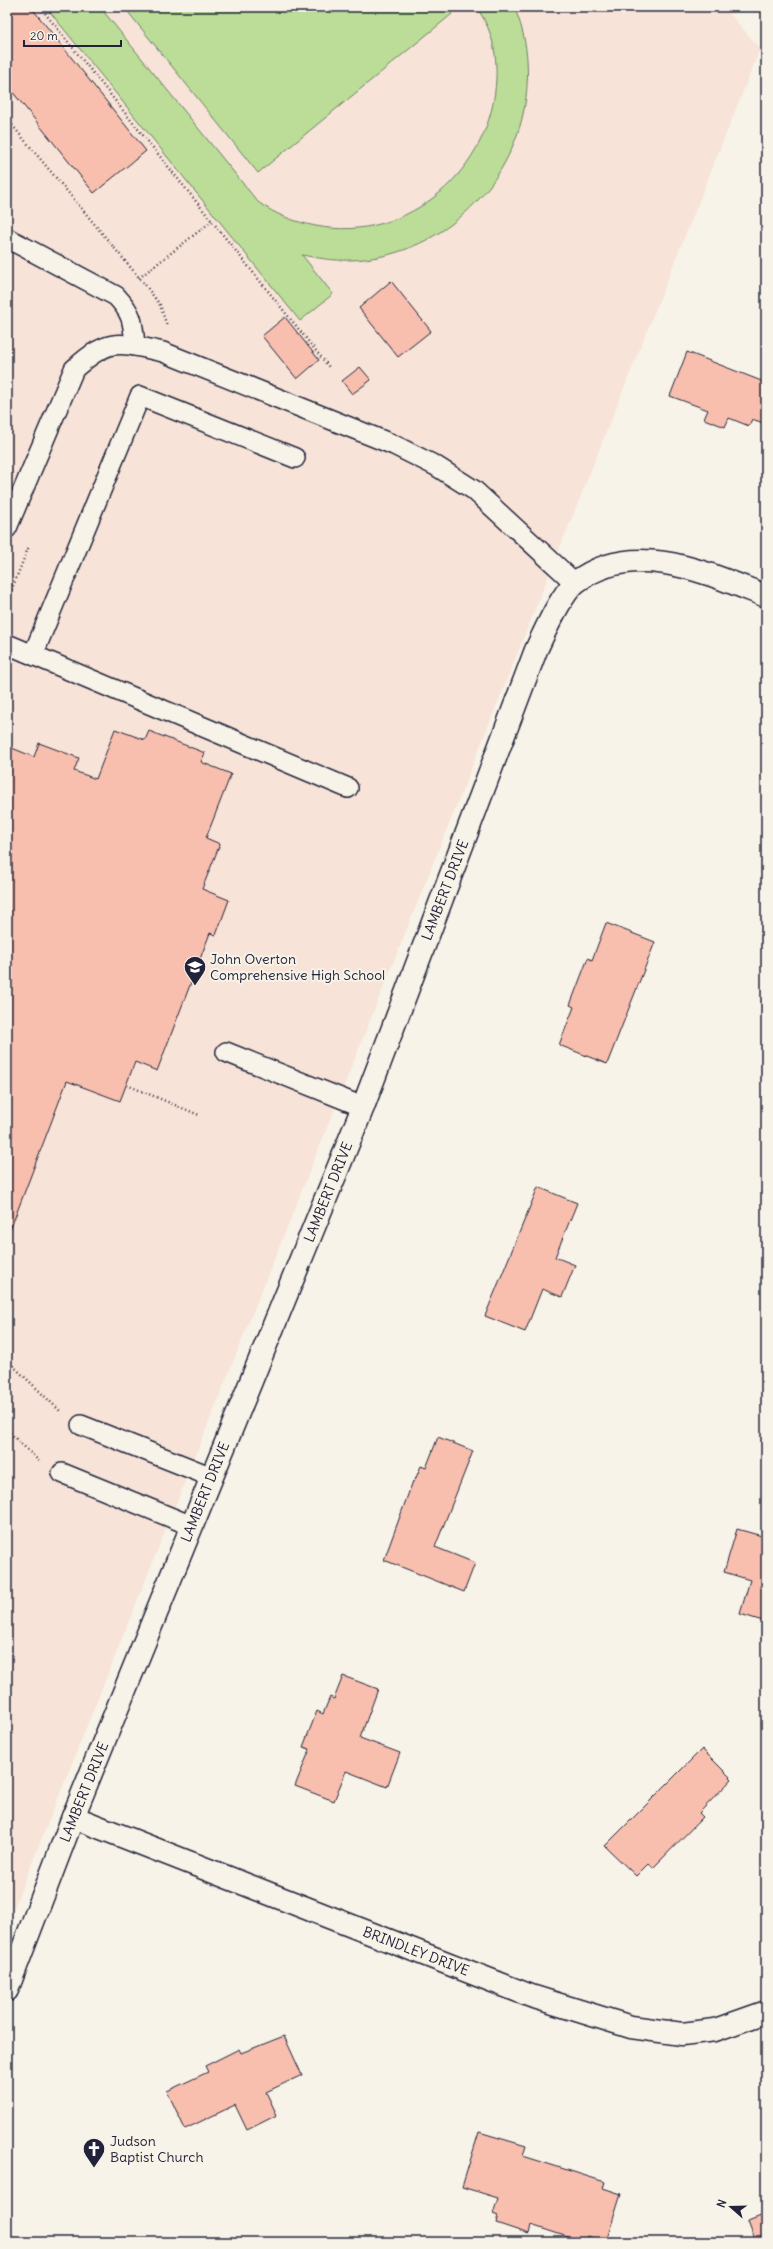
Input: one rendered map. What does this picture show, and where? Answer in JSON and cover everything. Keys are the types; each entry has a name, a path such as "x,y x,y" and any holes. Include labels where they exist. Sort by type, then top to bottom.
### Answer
{"street":[{"name":"LAMBERT DRIVE","path":"7,1990 73,1817 363,1107 536,650 562,600 575,583 594,572 618,563 638,560 687,566 766,596"},
{"name":"BRINDLEY DRIVE","path":"73,1817 530,1996 631,2028 682,2034 715,2030 766,2012"}],"lane":[{"path":"7,238 116,296 133,318 136,346"},
{"path":"7,528 74,369 95,351 110,345 136,346 166,354 394,445 436,466 474,490 575,583"},
{"path":"33,655 140,396 295,458"},
{"path":"7,644 348,788"},
{"path":"226,1052 363,1107"},
{"path":"81,1424 212,1477"},
{"path":"62,1473 192,1526"}],"path":[{"path":"40,7 329,367"},
{"path":"7,119 160,305 166,320 168,337 166,354"},
{"path":"139,278 212,221"},
{"path":"7,601 31,540"},
{"path":"127,1085 199,1115"},
{"path":"7,1360 62,1414"},
{"path":"7,1430 44,1466"}],"shaded area":[{"name":"John Overton Comprehensive High School","path":"7,7 724,7 760,49 7,1925"}],"green space":[{"path":"46,7 100,7 258,202 272,211 286,217 316,226 350,229 383,223 413,211 439,193 462,170 480,142 491,111 496,78 496,59 490,32 476,7 514,7 519,19 527,55 527,92 525,104 517,135 504,164 486,190 465,213 440,232 412,247 382,256 344,260 302,255 333,294 300,321"},
{"path":"124,7 446,7 452,14 258,173"}],"building":[{"path":"7,7 31,7 146,151 94,193 7,85"},
{"path":"391,281 431,331 398,357 359,308"},
{"path":"285,317 319,360 297,379 262,336"},
{"path":"687,352 764,382 766,376 766,424 752,419 749,426 729,418 725,427 704,419 708,410 670,396"},
{"path":"360,367 371,380 352,394 342,381"},
{"path":"115,729 145,740 149,731 205,753 201,762 231,774 206,838 220,844 202,889 229,900 216,935 210,933 157,1071 135,1062 120,1101 67,1081 7,1238 7,746 34,757 39,743 79,758 74,771 96,779"},
{"path":"606,923 655,942 607,1064 559,1045 574,1007 570,1005 588,958 592,960"},
{"path":"538,1187 577,1203 555,1257 575,1265 562,1297 542,1289 525,1332 485,1316"},
{"path":"438,1437 473,1451 435,1547 475,1563 464,1592 384,1560 413,1481 414,1482 421,1466 426,1468"},
{"path":"766,1524 766,1622 740,1614 750,1580 724,1572 737,1529 762,1536"},
{"path":"343,1676 378,1689 360,1738 400,1753 387,1787 346,1771 334,1801 295,1786 310,1749 303,1747 317,1711 323,1714 330,1697 334,1699"},
{"path":"702,1749 732,1779 699,1813 703,1817 653,1868 649,1863 636,1876 605,1846"},
{"path":"284,2036 302,2075 266,2092 277,2115 247,2130 235,2105 185,2129 167,2091 208,2072 205,2066 239,2049 241,2053"},
{"path":"479,2132 526,2146 523,2156 605,2182 603,2188 621,2194 606,2242 587,2236 583,2242 531,2225 529,2234 496,2223 498,2216 493,2214 498,2198 462,2187"},
{"path":"766,2214 766,2242 756,2242 748,2221"}],"place":[{"name":"John Overton Comprehensive High School","path":"195,986"},
{"name":"Judson Baptist Church","path":"94,2168"}]}
